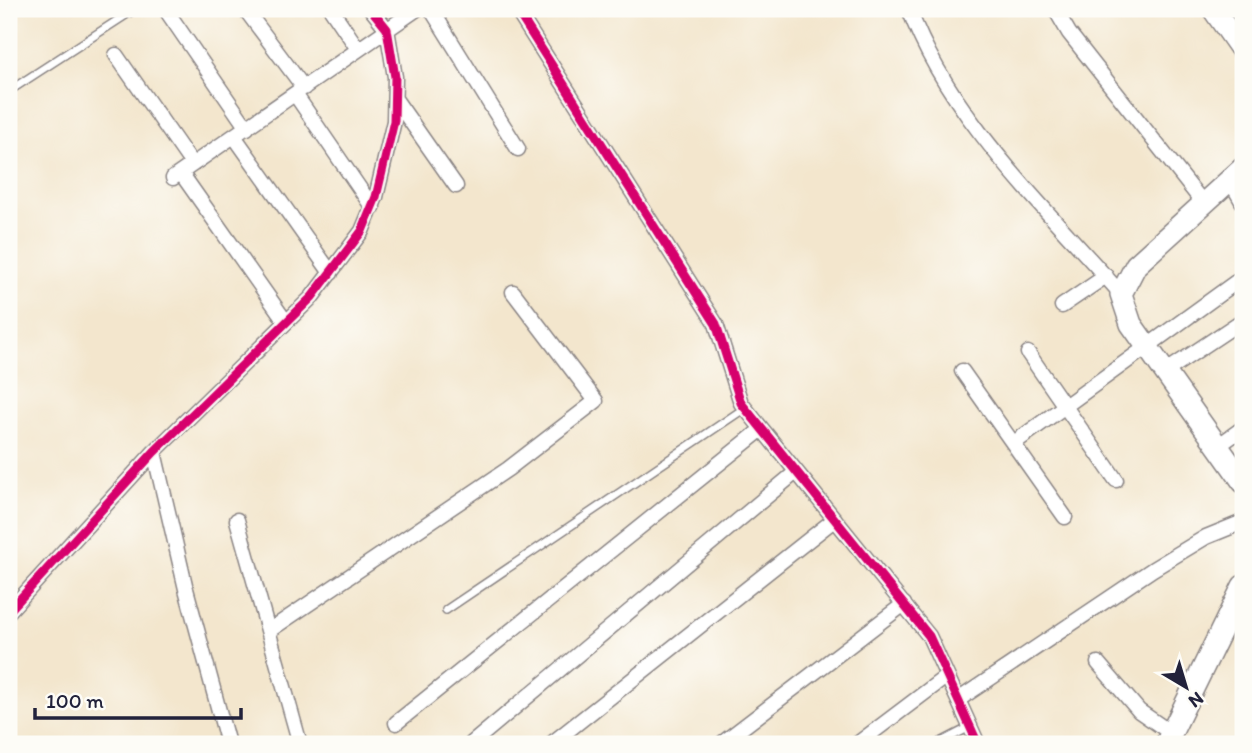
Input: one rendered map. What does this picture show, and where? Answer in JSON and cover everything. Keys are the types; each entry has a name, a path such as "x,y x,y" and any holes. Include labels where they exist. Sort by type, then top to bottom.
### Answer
{"main road":[{"path":"1213,9 1243,52"},
{"path":"1237,174 1136,265 1122,294 1131,324 1243,482"},
{"path":"1168,738 1243,586"}],"street":[{"path":"245,9 373,208"},
{"path":"331,9 358,48"},
{"path":"9,611 154,452 286,322 331,273 362,231 373,208 390,145 395,99 395,77 387,29 371,9"},
{"path":"182,172 417,9"},
{"path":"431,9 518,149"},
{"path":"516,9 716,324 745,408 929,636 978,744"},
{"path":"909,9 937,68 969,120 1122,294"},
{"path":"1055,9 1069,33 1205,204"},
{"path":"168,13 240,132 331,273"},
{"path":"116,55 182,172 286,322"},
{"path":"395,99 456,186"},
{"path":"1237,174 1243,203"},
{"path":"1062,306 1105,276"},
{"path":"1014,443 1243,277"},
{"path":"270,630 508,468 596,401 513,292"},
{"path":"1165,372 1243,320"},
{"path":"1028,353 1116,480"},
{"path":"962,371 1065,517"},
{"path":"1218,446 1243,428"},
{"path":"396,723 762,429"},
{"path":"154,452 186,589 228,744"},
{"path":"471,744 796,471"},
{"path":"551,744 835,519"},
{"path":"237,520 300,744"},
{"path":"958,700 1153,569 1206,537 1243,522"},
{"path":"721,744 904,604"},
{"path":"1098,663 1139,711 1168,738"},
{"path":"857,744 947,676"}],"lane":[{"path":"9,90 135,9"},
{"path":"446,610 745,408"},
{"path":"937,744 970,727"}],"cycle path":[{"path":"9,611 154,452 312,297 362,231 376,197 394,121 395,77 387,29 371,9"},
{"path":"516,9 716,324 741,403 929,636 978,744"}]}
